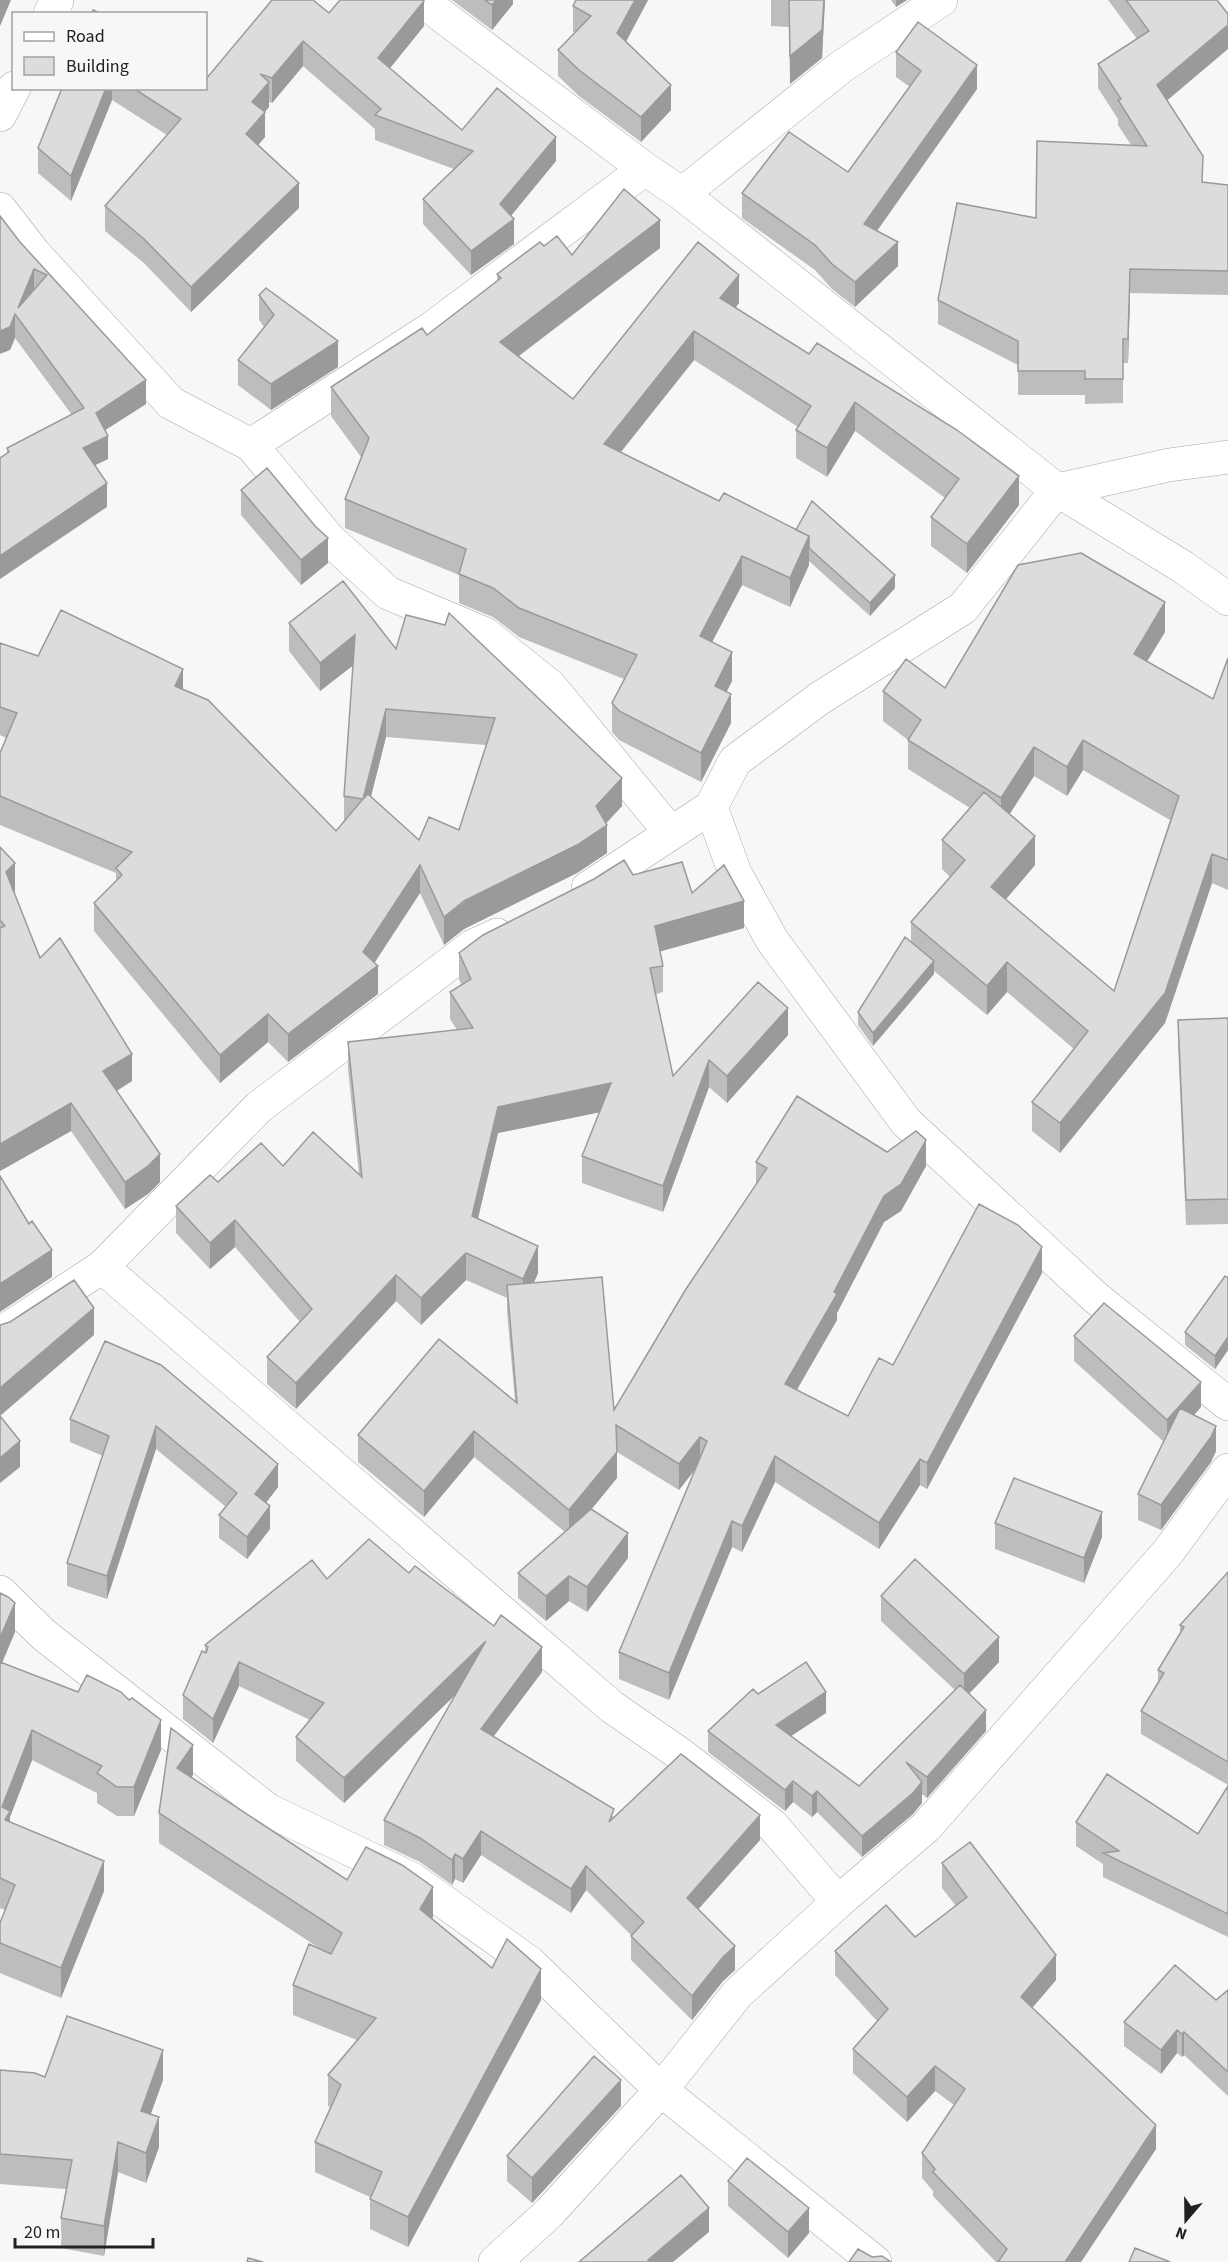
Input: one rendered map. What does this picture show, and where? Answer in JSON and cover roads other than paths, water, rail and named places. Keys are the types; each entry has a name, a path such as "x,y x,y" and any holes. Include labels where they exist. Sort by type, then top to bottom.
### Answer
{"street":[{"path":"422,0 645,169 682,194 1057,490 1183,567 1228,599"},
{"path":"682,194 841,67 941,0"},
{"path":"0,116 13,90"},
{"path":"251,445 432,328 645,169"},
{"path":"0,209 34,253 110,334 171,404 251,445 329,539 388,593 485,634 550,686 670,832"},
{"path":"566,899 586,889 711,807 735,761 820,698 963,608 1057,490 1169,465 1228,457"},
{"path":"711,807 735,873 772,940 906,1122 1095,1297 1228,1404"},
{"path":"0,1334 102,1267 259,1107 473,946 524,920"},
{"path":"102,1267 612,1707 680,1754 773,1826 838,1902"},
{"path":"495,2262 549,2213 661,2090 738,1993 838,1902 926,1827 1168,1552 1228,1470"},
{"path":"0,1592 44,1635 268,1810 412,1879 530,1963 661,2090 875,2262"}]}
